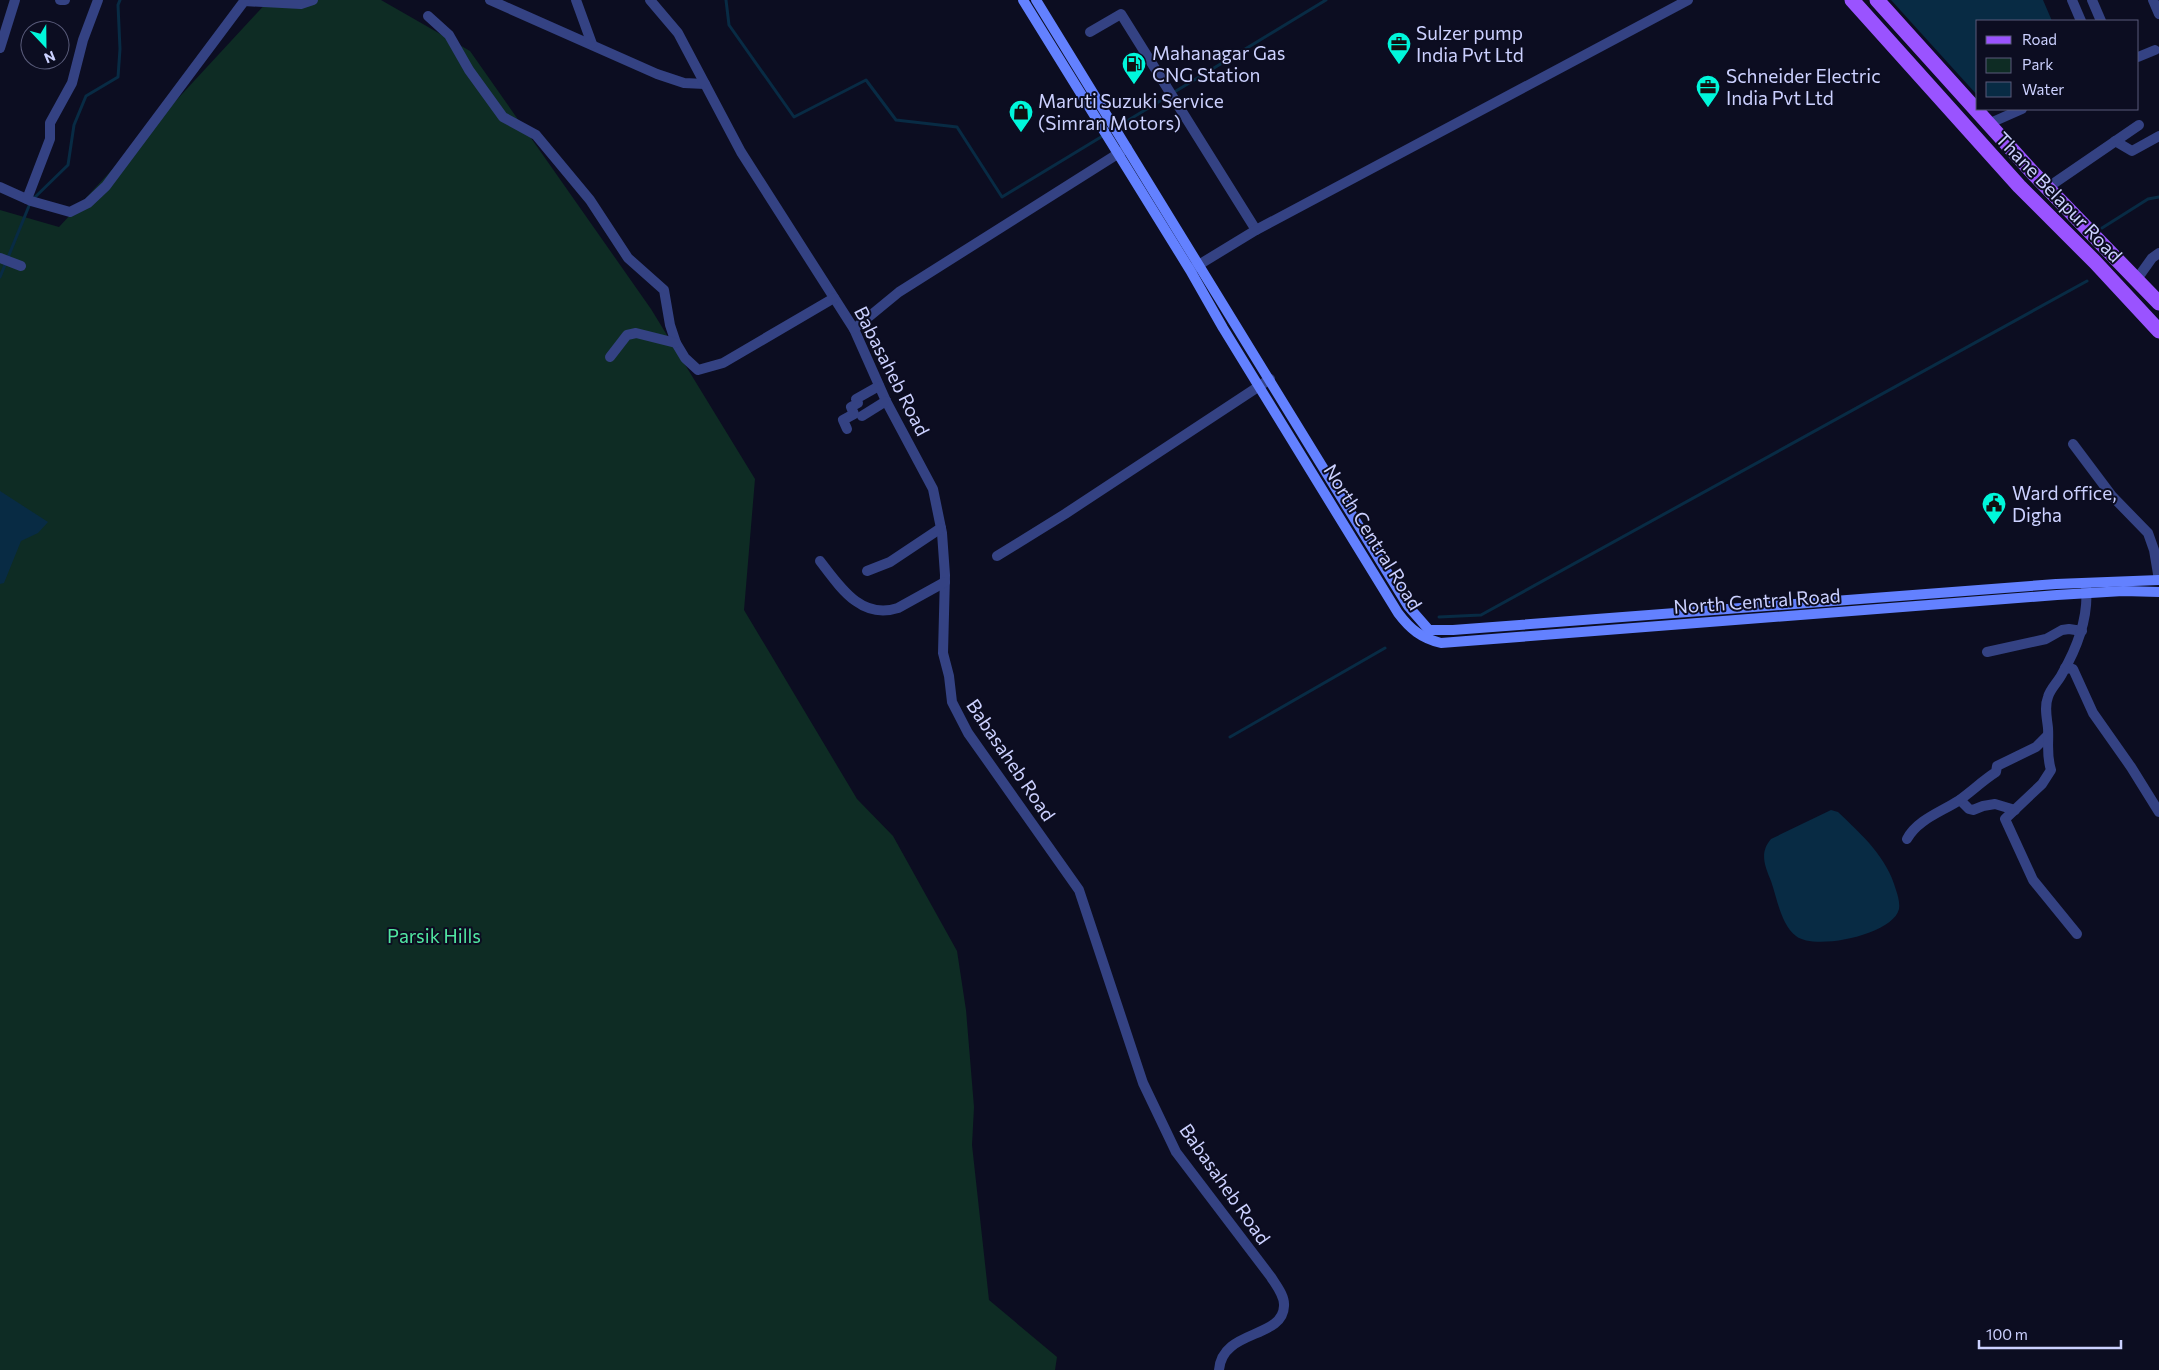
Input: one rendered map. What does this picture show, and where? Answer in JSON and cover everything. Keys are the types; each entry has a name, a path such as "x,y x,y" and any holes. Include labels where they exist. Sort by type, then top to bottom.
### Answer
{"main road":[{"name":"North Central Road","path":"1023,0 1111,142 1122,151"},
{"name":"North Central Road","path":"1036,0 1122,151 1194,268 1270,379 1427,634"},
{"name":"Thane Belapur Road","path":"1852,0 2019,186 2159,331"},
{"name":"Thane Belapur Road","path":"1877,0 1988,124 2159,303"},
{"name":"North Central Road","path":"1194,268 1223,328 1260,385 1398,613 1409,629 1427,634 1441,643 2086,588 2159,580"},
{"name":"North Central Road","path":"2086,588 2159,592"}],"street":[{"path":"0,48 15,0"},
{"path":"60,0 65,0"},
{"path":"27,199 50,139 50,124 72,83 83,40 98,0"},
{"path":"0,187 27,199 70,212 88,203 106,186 245,0 302,4 313,0"},
{"path":"490,0 657,74 684,83 705,84"},
{"path":"576,0 592,44"},
{"name":"Babasaheb Road","path":"650,0 678,33 741,152 854,328 886,401 933,489 941,528 945,582 943,653 952,702 968,733 1079,890 1143,1083 1176,1152 1271,1277 1281,1293 1284,1306 1280,1317 1270,1327 1240,1340 1228,1348 1220,1360 1220,1370"},
{"path":"1194,268 1256,230 1688,0"},
{"path":"2072,0 2081,20"},
{"path":"2092,0 2101,20"},
{"path":"2153,0 2159,14"},
{"path":"1090,32 1121,14 1256,230"},
{"path":"428,16 449,35 470,70 503,117 536,135 590,200 628,258 664,290 670,325 676,343 685,358 698,370 723,363 834,298"},
{"path":"2139,57 2155,50"},
{"path":"1988,124 2020,110"},
{"path":"2048,188 2139,125"},
{"path":"2115,141 2132,151 2159,136"},
{"path":"854,328 899,292 1122,151"},
{"path":"2137,279 2152,258 2159,253"},
{"path":"0,258 21,266"},
{"path":"610,357 627,335 636,333 676,343"},
{"path":"997,556 1065,514 1270,379"},
{"path":"847,429 843,420 854,414 851,407 858,403 856,399 879,386"},
{"path":"862,416 886,401"},
{"path":"2073,444 2112,496 2148,533 2154,550 2159,580"},
{"path":"867,571 890,562 941,528"},
{"path":"820,561 837,584 858,604 868,609 890,611 945,582"},
{"path":"2077,934 2033,880 2023,862 2005,819 2042,784 2051,770 2047,757 2046,708 2048,696 2065,668 2082,631 2087,610 2086,588"},
{"path":"1987,652 2046,639 2062,630 2082,631"},
{"path":"2065,668 2073,669 2093,713 2131,767 2159,812"},
{"path":"1907,839 1911,831 1920,824 1960,800 1975,786 1996,772 1997,766 2036,747 2048,736"},
{"path":"1960,800 1969,809 1973,810 1995,804 2015,810"}],"green space":[{"name":"Parsik Hills","path":"269,0 381,0 470,51 651,309 755,479 744,610 857,799 893,836 957,951 966,1010 974,1107 972,1145 989,1300 1057,1357 1055,1370 0,1370 0,210 59,227"}],"water":[{"path":"1891,0 2043,0 2052,20 1976,20 1976,94"},
{"path":"0,491 48,522 38,533 21,541 4,583 0,584"},
{"path":"1831,810 1838,812 1865,838 1887,867 1898,897 1899,909 1894,918 1869,933 1835,941 1819,942 1805,940 1796,936 1791,931 1783,918 1765,865 1765,849 1771,839"}],"waterway":[{"path":"0,277 31,201 68,165 74,125 86,96 118,77 120,49 118,5 120,0"},
{"path":"726,0 729,25 794,117 866,80 896,120 957,127 1002,197 1101,137"},
{"path":"1176,91 1326,0"},
{"path":"1122,124 1160,101"},
{"path":"2102,228 2148,199 2159,197"},
{"path":"1439,617 1481,615 2087,281"},
{"path":"1230,737 1385,648"}],"place":[{"name":"Sulzer pump India Pvt Ltd","path":"1399,65"},
{"name":"Mahanagar Gas CNG Station","path":"1134,85"},
{"name":"Schneider Electric India Pvt Ltd","path":"1708,108"},
{"name":"Maruti Suzuki Service (Simran Motors)","path":"1021,133"},
{"name":"Ward office, Digha","path":"1994,525"}]}
